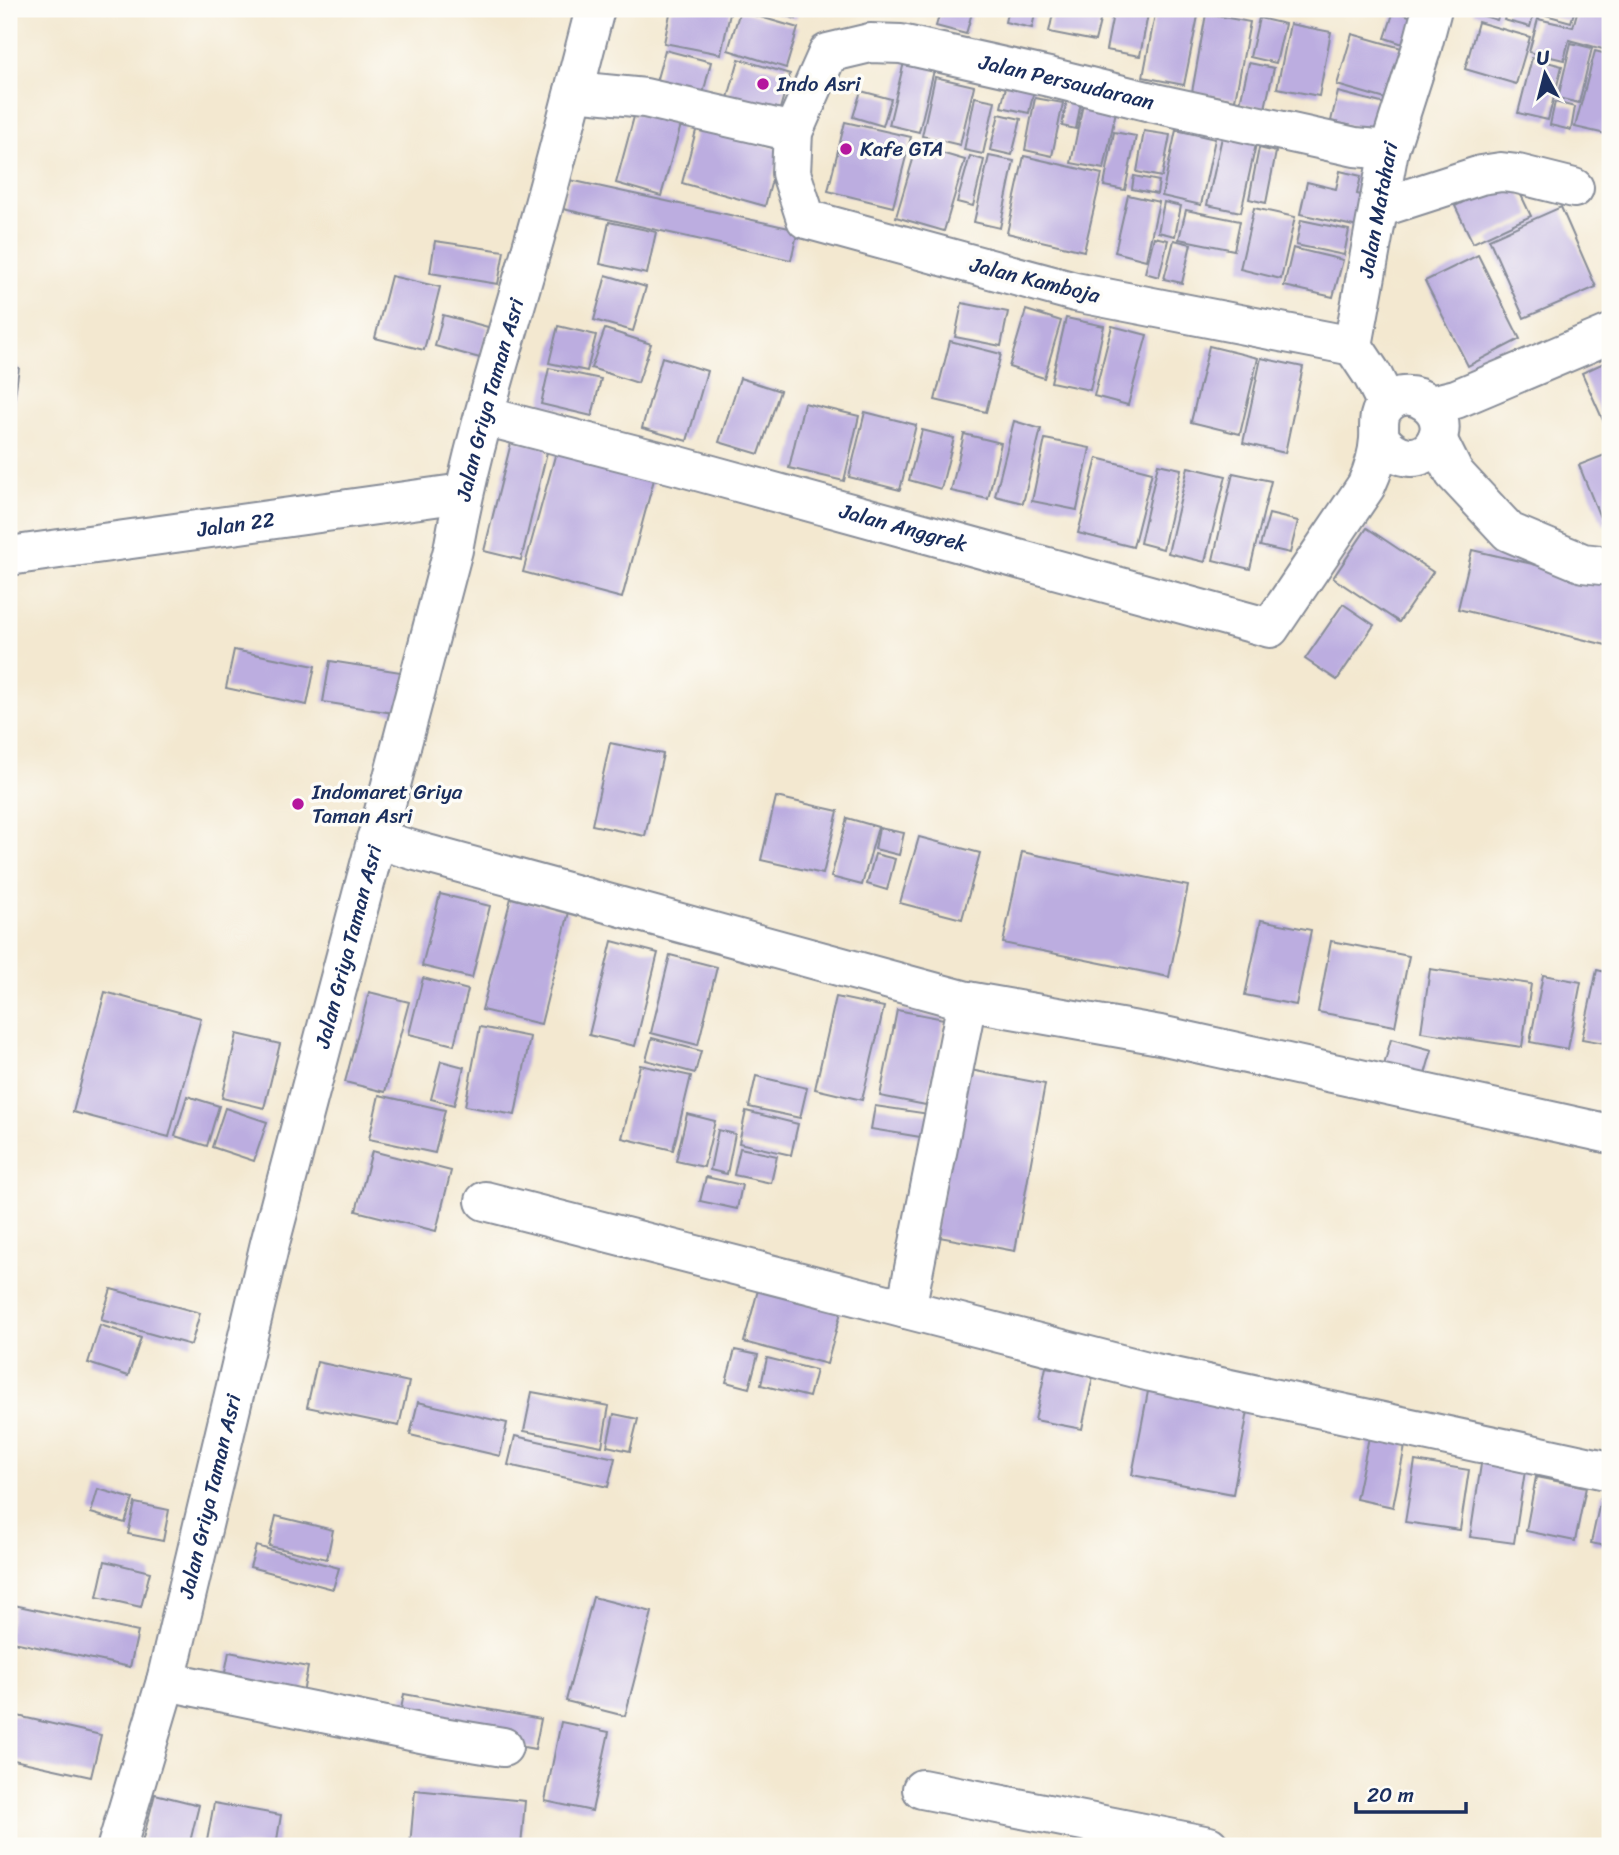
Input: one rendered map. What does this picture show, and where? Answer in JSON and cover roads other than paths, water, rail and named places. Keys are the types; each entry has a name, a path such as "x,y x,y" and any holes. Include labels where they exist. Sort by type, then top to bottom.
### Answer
{"street":[{"name":"Jalan Griya Taman Asri","path":"117,1846 166,1681 270,1243 453,550 463,493 532,250 595,9"},
{"name":"Jalan Matahari","path":"1353,346 1390,150 1432,9"},
{"name":"Jalan Persaudaraan","path":"793,132 828,53 870,43 901,44 1355,147 1390,150"},
{"path":"574,91 645,99 793,132"},
{"name":"Jalan Kamboja","path":"793,132 791,173 806,219 1075,292 1353,346"},
{"path":"1379,208 1481,175 1502,172 1574,188"},
{"path":"1353,346 1373,376 1387,448 1397,455 1408,457 1420,455 1430,448 1434,422 1456,399 1610,334"},
{"path":"1383,421 1398,398 1421,398 1434,422 1454,473 1509,532 1583,563 1610,566"},
{"name":"Jalan Anggrek","path":"484,416 679,466 1270,628 1366,486 1373,471 1383,421"},
{"name":"Jalan 22","path":"9,556 463,493"},
{"path":"376,839 967,1001 1160,1035 1610,1134"},
{"path":"906,1309 967,1001"},
{"path":"485,1201 1151,1373 1610,1471"},
{"path":"166,1681 430,1735 503,1747"},
{"path":"922,1789 1209,1846"}],"place":[{"name":"Indo Asri","path":"763,84"},
{"name":"Kafe GTA","path":"846,149"},
{"name":"Indomaret Griya Taman Asri","path":"298,804"}]}
